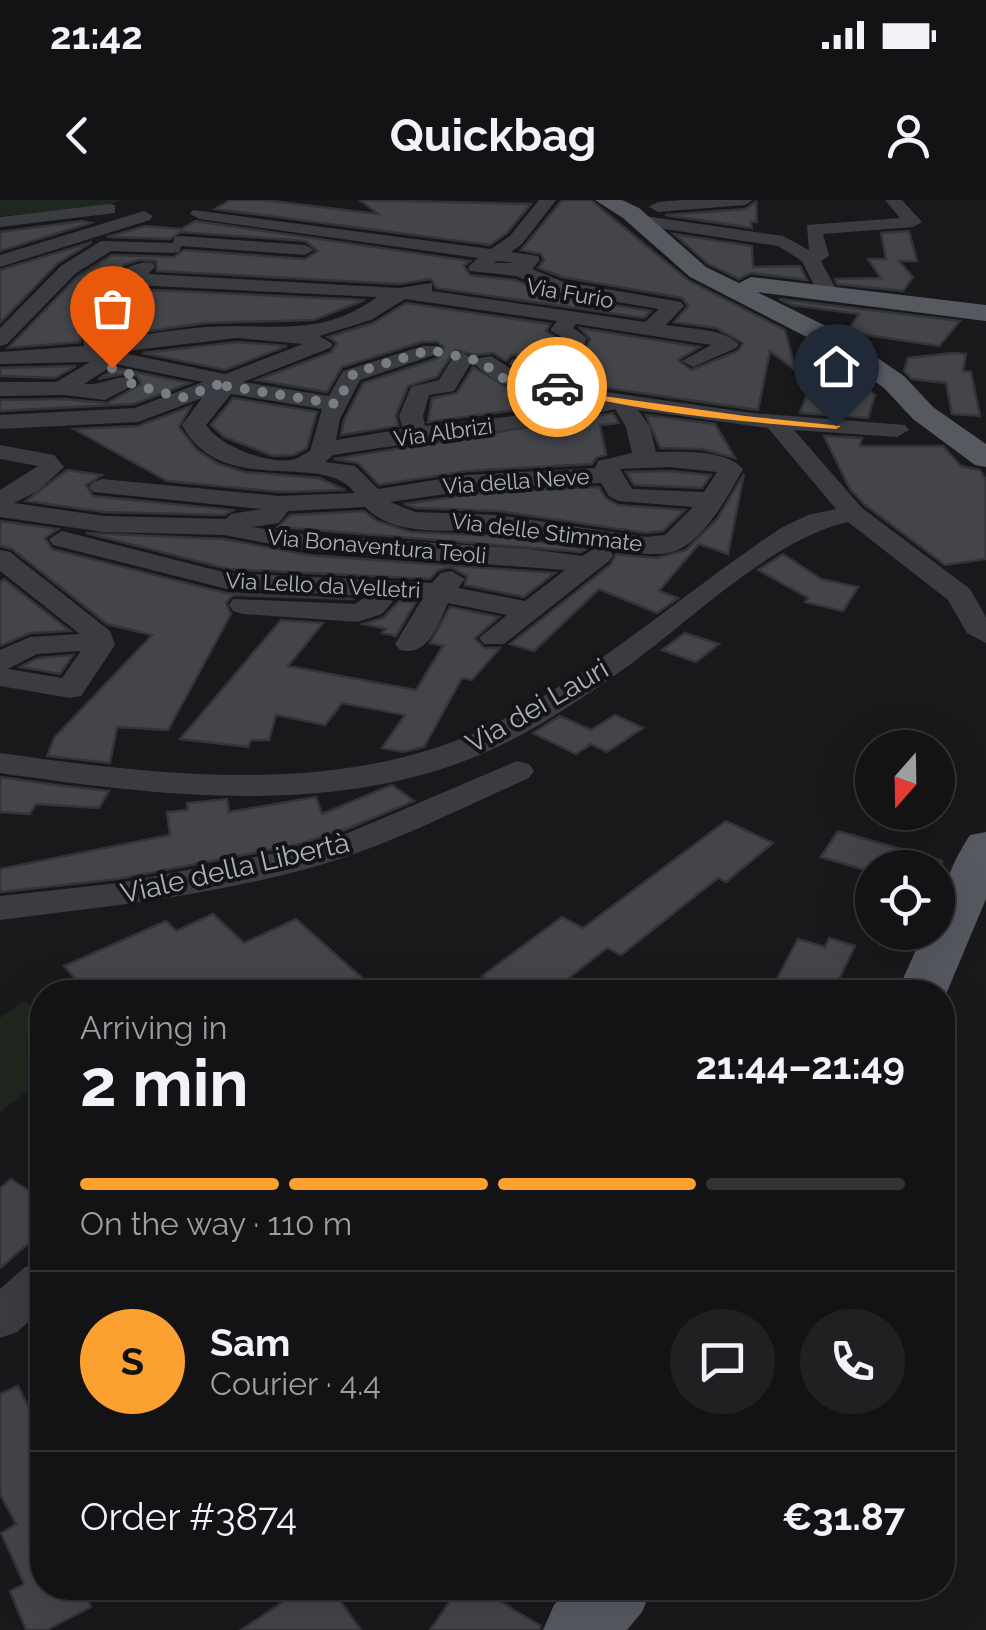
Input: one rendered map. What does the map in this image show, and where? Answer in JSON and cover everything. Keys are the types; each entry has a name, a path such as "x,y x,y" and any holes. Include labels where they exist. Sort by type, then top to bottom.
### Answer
{"main road":[{"path":"623,210 698,272 834,341 898,384 923,413 986,458"},
{"path":"698,272 766,286 986,313"},
{"path":"735,292 737,286 766,286"},
{"path":"927,980 986,844"},
{"path":"580,1630 606,1600"}],"street":[{"path":"470,275 527,229 548,200"},
{"path":"623,210 744,200"},
{"path":"623,210 715,230 750,254 810,258 820,256 813,229 913,222 893,200"},
{"path":"0,261 147,208"},
{"path":"0,222 147,208 239,241 324,252"},
{"path":"0,340 22,315 153,263 186,219"},
{"path":"392,269 335,226 186,219 118,243 68,270 91,287 295,280 392,269 470,275 519,271 556,286 674,306 648,331"},
{"path":"527,229 548,231"},
{"path":"208,264 239,241"},
{"path":"43,248 153,263"},
{"path":"221,301 280,248"},
{"path":"348,256 363,248 392,269"},
{"path":"810,258 828,294"},
{"path":"321,450 326,423 377,333 392,269"},
{"name":"Via Furio","path":"392,269 470,275 521,310 729,344 693,361"},
{"path":"188,282 174,300 221,301 322,345"},
{"path":"76,314 91,287"},
{"path":"59,398 96,356 137,342 319,305"},
{"path":"446,386 470,349 521,310"},
{"path":"137,342 143,327 161,312"},
{"path":"22,315 76,314 91,328 96,356"},
{"path":"565,367 577,338 560,330 572,318"},
{"path":"0,422 108,422 223,389 322,345 377,333"},
{"path":"299,335 377,333 565,367 583,375 579,390"},
{"path":"470,349 498,376 510,381 579,390 648,391 692,386 675,407"},
{"path":"0,389 59,398 105,393 132,375 96,356"},
{"path":"0,358 96,356 296,412"},
{"path":"126,382 181,398"},
{"path":"446,386 450,392 448,406 466,409"},
{"path":"416,434 411,416 418,392 427,387 446,386"},
{"path":"223,389 336,404"},
{"path":"194,429 198,415 223,389"},
{"path":"648,391 675,407 775,422 898,430"},
{"path":"646,460 638,427 648,391"},
{"name":"Via Albrizi","path":"242,462 308,461 319,457 321,450 540,420 648,391"},
{"path":"59,398 108,422"},
{"path":"144,413 194,429 242,462"},
{"path":"775,422 853,513 955,590 977,627 986,634"},
{"path":"0,452 52,464 45,475 0,500"},
{"path":"210,466 221,461 346,471 381,506"},
{"name":"Via della Neve","path":"381,506 454,484 616,485 607,466 610,462 676,461"},
{"name":"Via delle Stimmate","path":"381,506 666,545 674,542 710,500 730,467 676,461"},
{"path":"495,515 510,504 606,500 616,485 710,500"},
{"path":"102,487 280,503 381,506"},
{"path":"0,510 86,530 232,527 240,520 270,517 280,503"},
{"name":"Via dei Lauri","path":"0,763 119,778 260,782 349,779 415,767 515,726 616,661 790,534 816,521 853,513"},
{"name":"Via Bonaventura Teoli","path":"232,527 240,534 292,541 535,558 587,566"},
{"name":"Via Lello da Velletri","path":"0,530 66,540 130,556 181,560 256,584 495,589 530,611"},
{"path":"535,558 552,530"},
{"path":"494,638 616,540"},
{"path":"256,584 292,541"},
{"path":"130,556 109,574 276,610 357,613 372,608 390,588"},
{"path":"4,567 90,627 100,641"},
{"path":"410,644 430,619 444,586"},
{"path":"0,662 30,646 100,641"},
{"path":"0,708 14,679 70,689 97,652 100,641"},
{"name":"Viale della Libertà","path":"0,908 119,894 240,872 360,840 517,771"},
{"path":"0,1318 30,1292"}],"shaded area":[{"path":"0,200 121,200 105,207 0,216"},
{"path":"24,1001 30,1005 30,1089 0,1112 0,1018"}],"building":[{"path":"230,200 264,200 378,214 360,200 531,204 507,233 490,245 215,209"},
{"path":"562,200 591,200 688,280 785,330 796,371 770,351 758,410 600,387 548,375 576,373 590,339 580,328 700,347 678,360 691,370 738,351 743,343 716,328 674,322 688,306 682,298 562,277 538,268 544,260 541,254 521,250"},
{"path":"756,202 757,222 751,222 752,228 665,215 745,209"},
{"path":"195,221 470,261 464,266 470,275 515,280 556,296 651,311 644,318 436,288 431,279 399,284 157,271 156,261 139,260 124,265 100,287 84,316 80,342 8,348 77,277 112,255 174,257 184,250 305,259 318,251 305,241 181,232 170,239 107,237 145,226 181,229"},
{"path":"91,223 0,251 0,232"},
{"path":"909,231 917,261 899,261 913,277 903,291 837,284 835,279 881,278 868,259 886,259 881,233"},
{"path":"674,234 752,246 753,267 800,266 807,280 751,273 739,279 708,264"},
{"path":"92,242 58,263 0,323 0,270"},
{"path":"133,289 365,300 314,320 205,323 109,337 112,311"},
{"path":"779,299 960,321 939,346 847,332 859,314 792,305"},
{"path":"406,303 550,324 546,331 561,341 555,356 512,355 506,361 493,353 475,355 455,350 437,377 408,386 396,415 398,426 341,435 344,420 363,383 438,358 444,347 437,342 422,342 342,367 327,392 257,380 331,352 337,343 328,337 373,323"},
{"path":"237,342 287,346 225,370 142,353"},
{"path":"966,354 963,371 971,372 980,416 952,414 946,383 912,379 904,371 908,358"},
{"path":"76,366 55,378 0,376 0,368"},
{"path":"473,367 510,389 573,402 428,422 432,398 457,393"},
{"path":"837,367 875,395 868,418 800,413 816,370"},
{"path":"116,368 190,383 134,404 0,411 0,400 107,403 141,384 137,376 128,373 98,379"},
{"path":"233,398 317,412 307,448 294,455 273,456 224,437 211,425"},
{"path":"191,406 179,427 197,450 219,464 245,472 319,478 345,490 279,492 167,481 74,429 138,426"},
{"path":"613,413 619,423 600,425 606,455 597,457 592,464 467,471 379,485 358,463 334,459"},
{"path":"646,415 715,424 735,458 702,449 660,448"},
{"path":"824,436 862,438 860,446 943,446 961,466 980,470 986,480 986,559 945,565 865,505 850,489"},
{"path":"67,470 102,475 86,485 93,496 233,510 224,515 104,512 26,501"},
{"path":"626,472 711,475 702,488 634,485"},
{"path":"744,474 728,554 699,544 659,591 678,598 657,613 599,589 534,651 510,644 611,564 616,554 657,558 686,550 717,519"},
{"path":"599,487 606,498 618,505 685,510 663,531 646,533 498,511 416,508 404,504 488,492"},
{"path":"364,511 377,521 411,532 503,536 586,549 581,552 278,527 290,515"},
{"path":"0,521 58,529 45,538 52,549 226,593 355,599 233,595 226,603 231,614 168,730 117,727 110,763 47,756 54,738 152,635 107,624 12,549 0,546"},
{"path":"86,533 224,539 308,555 555,573 524,597 465,585 467,576 450,567 438,570 430,579 228,569"},
{"path":"783,554 821,579 858,587 843,611 805,602 808,598 758,570"},
{"path":"4,579 70,631 30,633 0,646 0,582"},
{"path":"399,601 416,602 396,636 382,633 386,629 363,624 383,618"},
{"path":"450,607 499,617 475,638 484,648 500,648 472,680 462,678 424,747 403,752 382,748 405,715 342,703 325,725 276,715 269,740 251,740 248,747 180,739 281,620 323,623 288,666 416,690 443,646 430,643"},
{"path":"685,633 719,644 696,662 662,650"},
{"path":"73,655 60,674 20,667 38,658"},
{"path":"615,715 643,728 607,752 591,744 576,754 533,733 560,716 591,730"},
{"path":"0,777 109,791 99,808 36,804 30,814 0,812"},
{"path":"392,785 414,801 296,845 118,879 0,892 0,869 170,835 167,812 188,810 187,803 227,799 229,812 316,797 322,814"},
{"path":"726,821 773,843 726,882 718,878 621,955 607,948 566,980 489,980 482,976 562,917 583,928"},
{"path":"838,831 904,850 855,850 855,867 821,857"},
{"path":"213,914 244,943 296,919 365,980 76,980 64,966 166,921 176,931"},
{"path":"829,938 855,946 839,980 776,980 798,939 825,947"},
{"path":"11,1179 30,1191 30,1242 0,1268 0,1188"},
{"path":"18,1386 30,1410 30,1600 88,1600 91,1607 47,1630 26,1630 10,1591 24,1584 1,1533 16,1524 0,1494 0,1394"},
{"path":"285,1600 340,1600 361,1630 241,1630"},
{"path":"451,1600 498,1600 541,1626 539,1630 430,1630"}],"way so far":[{"path":"112,368 132,375 126,382 181,398 228,381 226,386 248,392 336,404 354,373 430,350 483,362 510,381 557,387"}],"route":[{"path":"557,387 579,390 596,398 666,405 745,420 836,426"}]}
